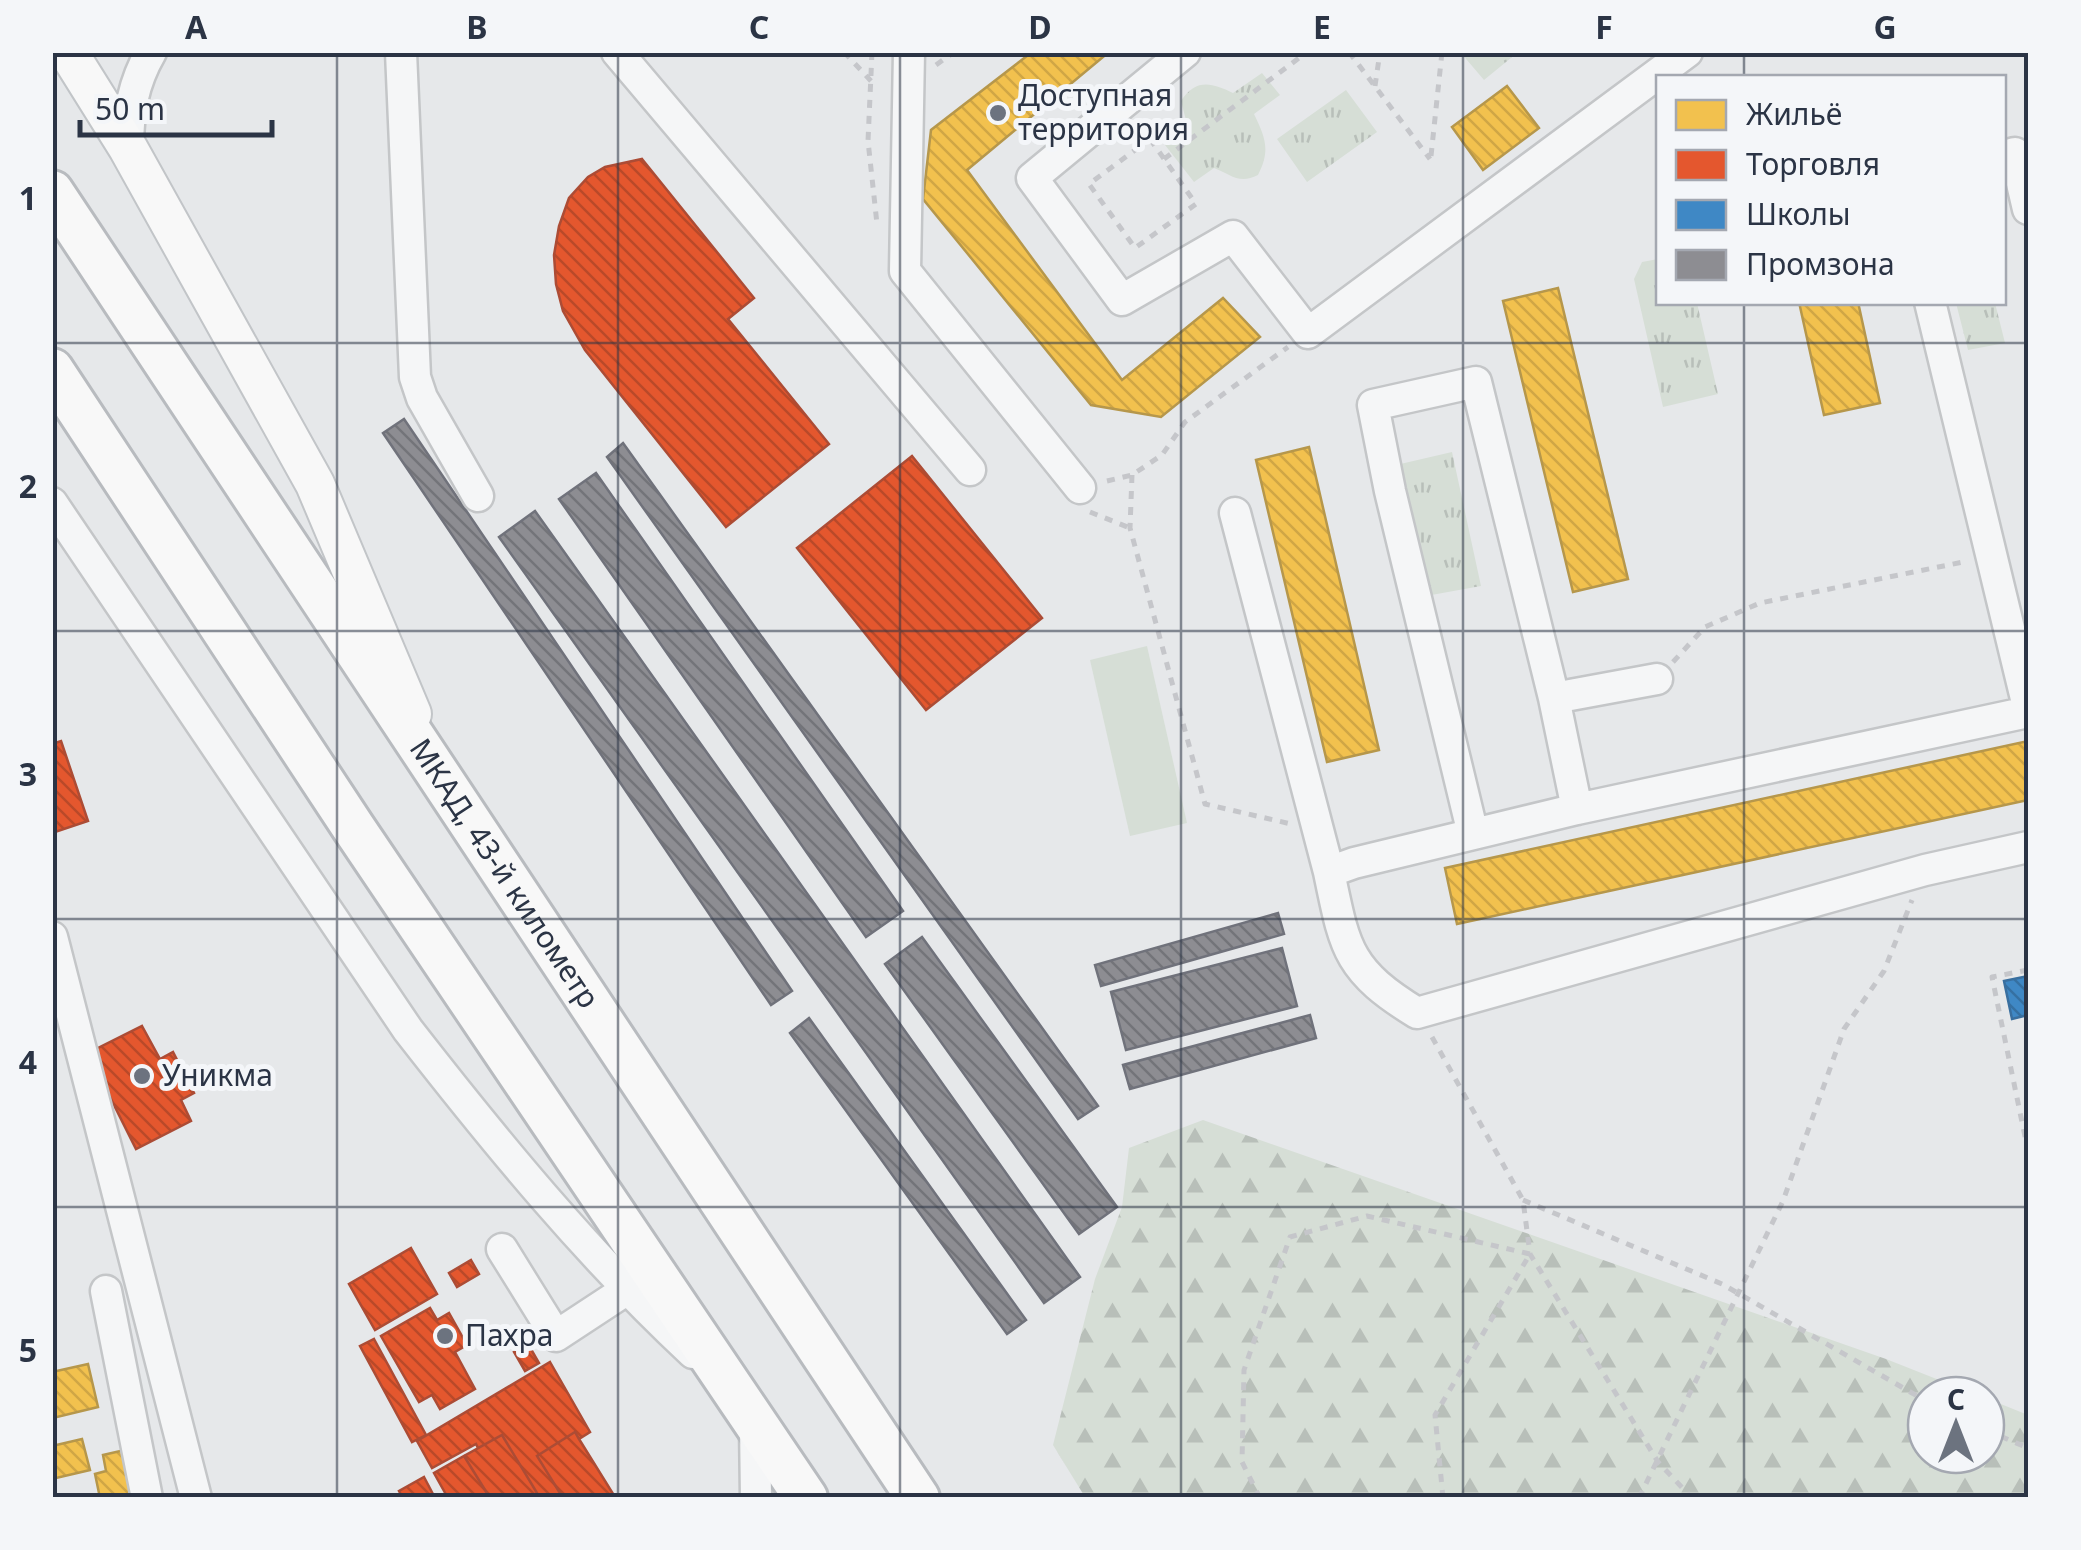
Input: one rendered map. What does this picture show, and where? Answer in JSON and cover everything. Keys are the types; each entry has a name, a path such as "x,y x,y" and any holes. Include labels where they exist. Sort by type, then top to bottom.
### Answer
{"highway":[{"name":"МКАД, 43-й километр","path":"52,192 918,1498"},
{"path":"52,370 353,826 806,1498"}],"main road":[{"path":"68,52 128,148 315,484 437,772"}],"street":[{"path":"128,148 128,112 140,71 151,52"},
{"path":"401,52 415,377 422,398 478,496"},
{"path":"616,52 970,470"},
{"path":"909,52 905,270 1080,488"},
{"path":"1185,52 1032,178 1122,300 1234,236 1308,333 1687,52"},
{"path":"2006,155 2015,152 2028,210"},
{"path":"1329,872 1577,809 2028,710 1931,305"},
{"path":"1473,834 1373,405 1476,382 1554,698 1577,809"},
{"path":"52,502 408,1030 469,1109 626,1290 744,1407 756,1498"},
{"path":"1235,512 1346,948 1379,989 1417,1013 1924,870 2028,848"},
{"path":"1554,698 1657,679"},
{"path":"52,938 196,1498"},
{"path":"502,1249 556,1336 626,1290"},
{"path":"106,1292 147,1498"}],"path":[{"path":"844,52 871,81"},
{"path":"1164,159 1308,52"},
{"path":"1348,52 1430,160 1442,52"},
{"path":"1375,89 1380,52"},
{"path":"1769,52 1788,52"},
{"path":"1150,139 1164,159 1196,204 1135,248 1088,184 1150,139"},
{"path":"1080,488 1132,475 1162,455 1185,422 1308,333"},
{"path":"1132,475 1130,528 1204,804 1318,830"},
{"path":"1657,679 1706,627 1760,603 1992,556"},
{"path":"1639,1498 1783,1201 1844,1029 1884,970 1924,870"},
{"path":"2028,970 1992,978 2028,1150"},
{"path":"1417,1013 1524,1200 1530,1254 1658,1462 1692,1498"},
{"path":"1524,1200 1738,1293 1906,1390"},
{"path":"1260,1498 1242,1462 1244,1370 1290,1237 1367,1216 1530,1254"},
{"path":"1443,1498 1435,1414 1530,1254"}],"green space":[{"path":"1461,53 1517,53 1484,80"},
{"path":"1262,73 1280,95 1254,114 1265,144 1258,175 1240,179 1214,168 1194,182 1165,145 1188,128 1181,101 1192,89 1205,85 1233,93"},
{"path":"1346,90 1377,132 1307,182 1277,139"},
{"path":"1656,259 1656,305 1697,305 1718,394 1663,407 1634,279 1642,262"},
{"path":"1957,305 1996,305 2005,343 1968,350"},
{"path":"1452,452 1481,586 1426,596 1396,465"},
{"path":"1147,646 1187,823 1130,836 1090,660"},
{"path":"1203,1120 1886,1359 1926,1375 1906,1375 1906,1475 2006,1475 2006,1406 2028,1415 2028,1497 1085,1497 1053,1445 1095,1279 1122,1207 1129,1148"}],"building: Жильё":[{"path":"1032,52 1109,52 967,170 1122,380 1223,298 1260,337 1161,417 1091,405 923,199 931,130"},
{"path":"1507,86 1539,128 1483,170 1452,127"},
{"path":"1558,288 1628,579 1573,592 1503,301"},
{"path":"1800,305 1859,305 1880,403 1824,415"},
{"path":"1309,447 1379,750 1327,762 1256,460"},
{"path":"2028,741 2028,800 1457,924 1445,868"},
{"path":"88,1364 98,1407 53,1418 52,1372"},
{"path":"82,1439 90,1470 52,1479 52,1446"},
{"path":"129,1449 133,1498 100,1498 95,1474 106,1471 103,1455"}],"building: Торговля":[{"path":"642,159 754,298 728,319 829,444 726,527 585,350 563,311 556,284 554,255 569,198 588,177 605,167"},
{"path":"912,456 1042,618 926,710 797,548"},
{"path":"61,741 88,821 52,833 52,744"},
{"name":"Уникма","path":"142,1026 160,1059 173,1052 194,1093 181,1100 191,1121 136,1149 88,1053"},
{"path":"411,1248 437,1294 375,1330 349,1284"},
{"path":"471,1260 479,1274 457,1287 449,1273"},
{"path":"430,1308 437,1320 449,1313 467,1345 455,1352 475,1389 440,1409 432,1395 419,1402 381,1336"},
{"path":"374,1339 426,1435 412,1442 360,1346"},
{"path":"528,1344 539,1363 525,1371 514,1352"},
{"path":"550,1362 590,1432 579,1439 575,1432 537,1456 563,1498 540,1498 502,1435 432,1468 417,1441"},
{"path":"575,1432 615,1497 563,1498 537,1456"},
{"path":"502,1435 540,1498 490,1498 464,1456"},
{"path":"464,1456 490,1498 448,1498 434,1473"},
{"path":"424,1477 435,1498 403,1498 399,1491"}],"building: Школы":[{"path":"2028,976 2028,1015 2012,1019 2004,981"}],"building: Промзона":[{"path":"404,419 792,991 771,1005 383,433"},
{"path":"623,443 1098,1106 1078,1119 607,457"},
{"path":"596,473 903,911 866,937 559,499"},
{"path":"535,511 1080,1277 1044,1303 499,537"},
{"path":"1278,913 1284,934 1101,986 1095,965"},
{"path":"922,937 1117,1207 1079,1234 885,964"},
{"path":"1282,948 1297,1006 1126,1050 1111,992"},
{"path":"1310,1015 1316,1038 1130,1089 1123,1065"},
{"path":"809,1018 1026,1320 1007,1334 790,1033"}],"place":[{"name":"Доступная территория","path":"998,113"},
{"name":"Уникма","path":"142,1076"},
{"name":"Пахра","path":"445,1336"}]}
